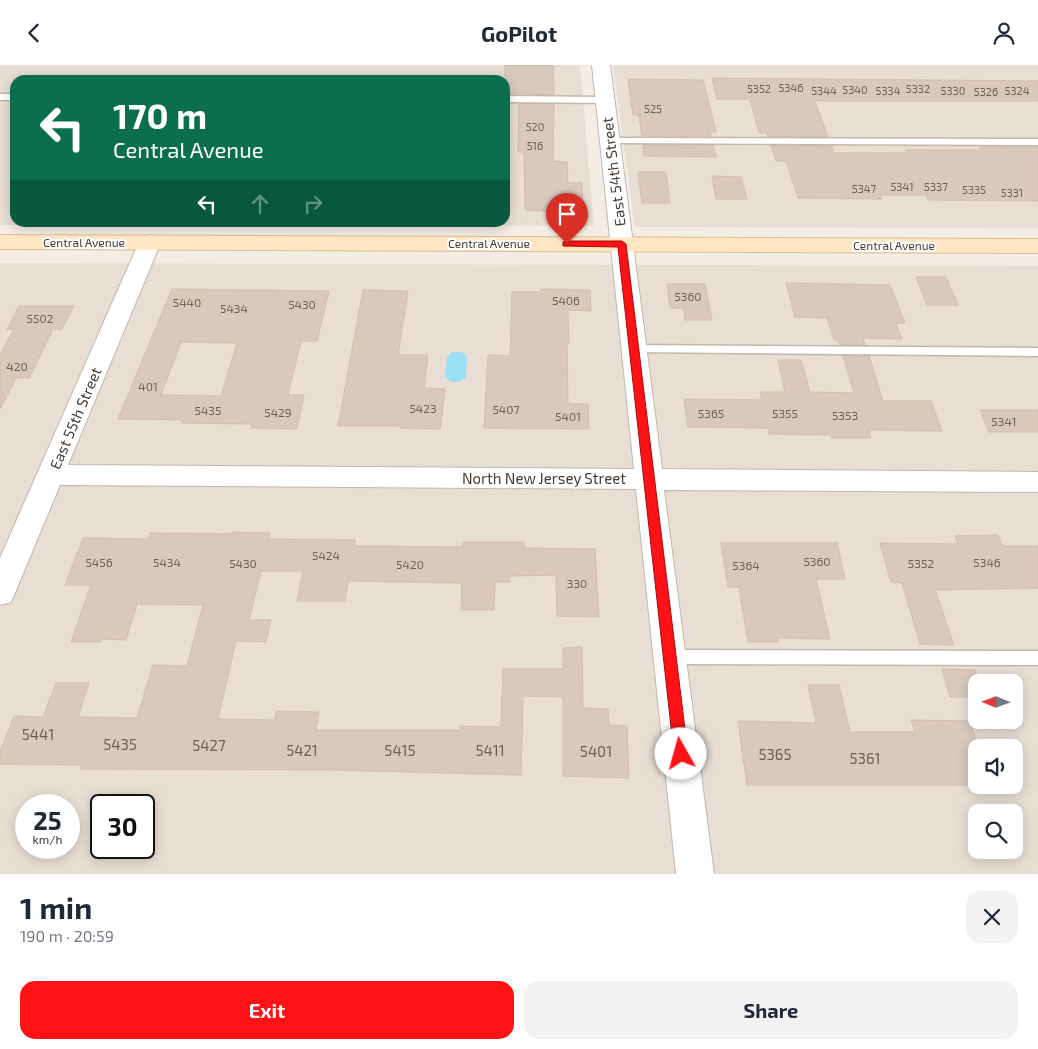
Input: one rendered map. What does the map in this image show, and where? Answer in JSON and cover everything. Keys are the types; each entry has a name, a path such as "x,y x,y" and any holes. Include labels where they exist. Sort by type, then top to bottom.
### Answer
{"main road":[{"name":"Central Avenue","path":"0,242 1038,246"}],"street":[{"name":"East 54th Street","path":"601,65 695,874"},
{"name":"East 55th Street","path":"0,593 150,242"},
{"name":"North New Jersey Street","path":"50,475 1038,481"}],"lane":[{"path":"510,99 604,99"},
{"path":"609,141 1038,142"},
{"path":"634,349 1038,352"},
{"path":"669,657 1038,659"}],"shaded area":[{"path":"0,65 580,65 594,226 510,226 510,75 10,75 10,225 0,225"},
{"path":"613,65 1038,65 1038,228 635,227"},
{"path":"0,263 1038,266 1038,874 0,874"}],"water":[{"path":"452,352 461,352 467,356 466,377 460,382 451,382 445,377 447,357"}],"building":[{"path":"505,65 553,65 554,95 510,93 510,75 505,75"},
{"path":"712,78 1038,81 1038,101 815,101 828,137 768,137 767,133 759,133 750,99 717,99"},
{"path":"628,79 703,80 716,132 710,132 711,136 642,136 639,115 633,115"},
{"path":"519,104 554,104 553,161 567,162 568,183 582,183 583,213 525,210 524,152 518,152"},
{"path":"643,145 713,145 716,157 644,156"},
{"path":"771,146 832,146 834,153 907,153 905,150 981,150 979,147 1038,147 1038,201 928,200 926,195 880,195 882,199 798,198 786,161 776,161"},
{"path":"638,172 666,172 670,203 642,203"},
{"path":"712,176 741,177 747,199 716,199"},
{"path":"916,277 946,277 958,305 927,305"},
{"path":"786,283 890,285 905,323 896,324 902,339 863,338 865,345 840,345 838,340 834,340 827,318 795,317"},
{"path":"667,284 705,284 712,320 685,320 684,308 670,308"},
{"path":"172,289 329,291 317,341 301,341 288,395 304,395 297,429 251,428 252,424 182,423 183,420 118,419","holes":["181,342 237,343 221,396 161,395"]},
{"path":"541,289 590,290 591,311 568,310 569,343 567,343 568,404 588,404 589,429 484,428 488,355 510,356 512,292 541,292"},
{"path":"363,290 408,291 398,355 428,355 424,388 445,389 440,429 400,428 401,426 338,426"},
{"path":"19,306 74,306 62,329 53,329 29,378 16,378 0,409 0,355 14,329 7,329"},
{"path":"843,356 869,356 883,401 931,401 942,431 869,430 871,438 831,438 831,435 769,434 768,428 688,427 684,399 762,400 760,392 785,392 778,360 801,360 810,392 854,393"},
{"path":"980,410 1038,410 1038,432 989,432"},
{"path":"232,532 270,533 268,539 355,540 354,546 463,547 463,542 524,542 524,548 595,549 599,617 557,616 556,575 510,576 510,582 495,582 494,610 461,610 462,583 348,581 345,601 297,601 303,571 261,571 249,620 271,620 266,642 236,641 218,719 275,720 276,711 319,712 316,730 460,730 460,726 501,727 503,669 563,669 563,648 582,647 583,708 608,709 609,725 627,726 629,778 563,776 563,697 523,696 521,775 331,770 81,769 82,765 0,764 0,752 14,716 43,717 56,683 89,683 78,717 137,718 153,665 187,666 203,605 137,604 126,640 102,639 101,642 71,642 91,585 65,585 83,538 148,539 150,533 231,534"},
{"path":"998,535 1002,546 1038,546 1038,588 935,590 954,645 920,644 902,583 891,582 880,543 958,544 955,536"},
{"path":"721,543 837,543 845,579 816,579 830,639 777,638 778,642 748,642 739,587 728,587"},
{"path":"942,669 976,670 976,674 968,674 968,697 950,697"},
{"path":"808,685 839,685 850,732 915,732 911,720 968,721 968,729 972,729 976,739 968,739 968,785 747,785 738,721 816,723"}],"route":[{"path":"567,244 622,244 681,754"}]}
